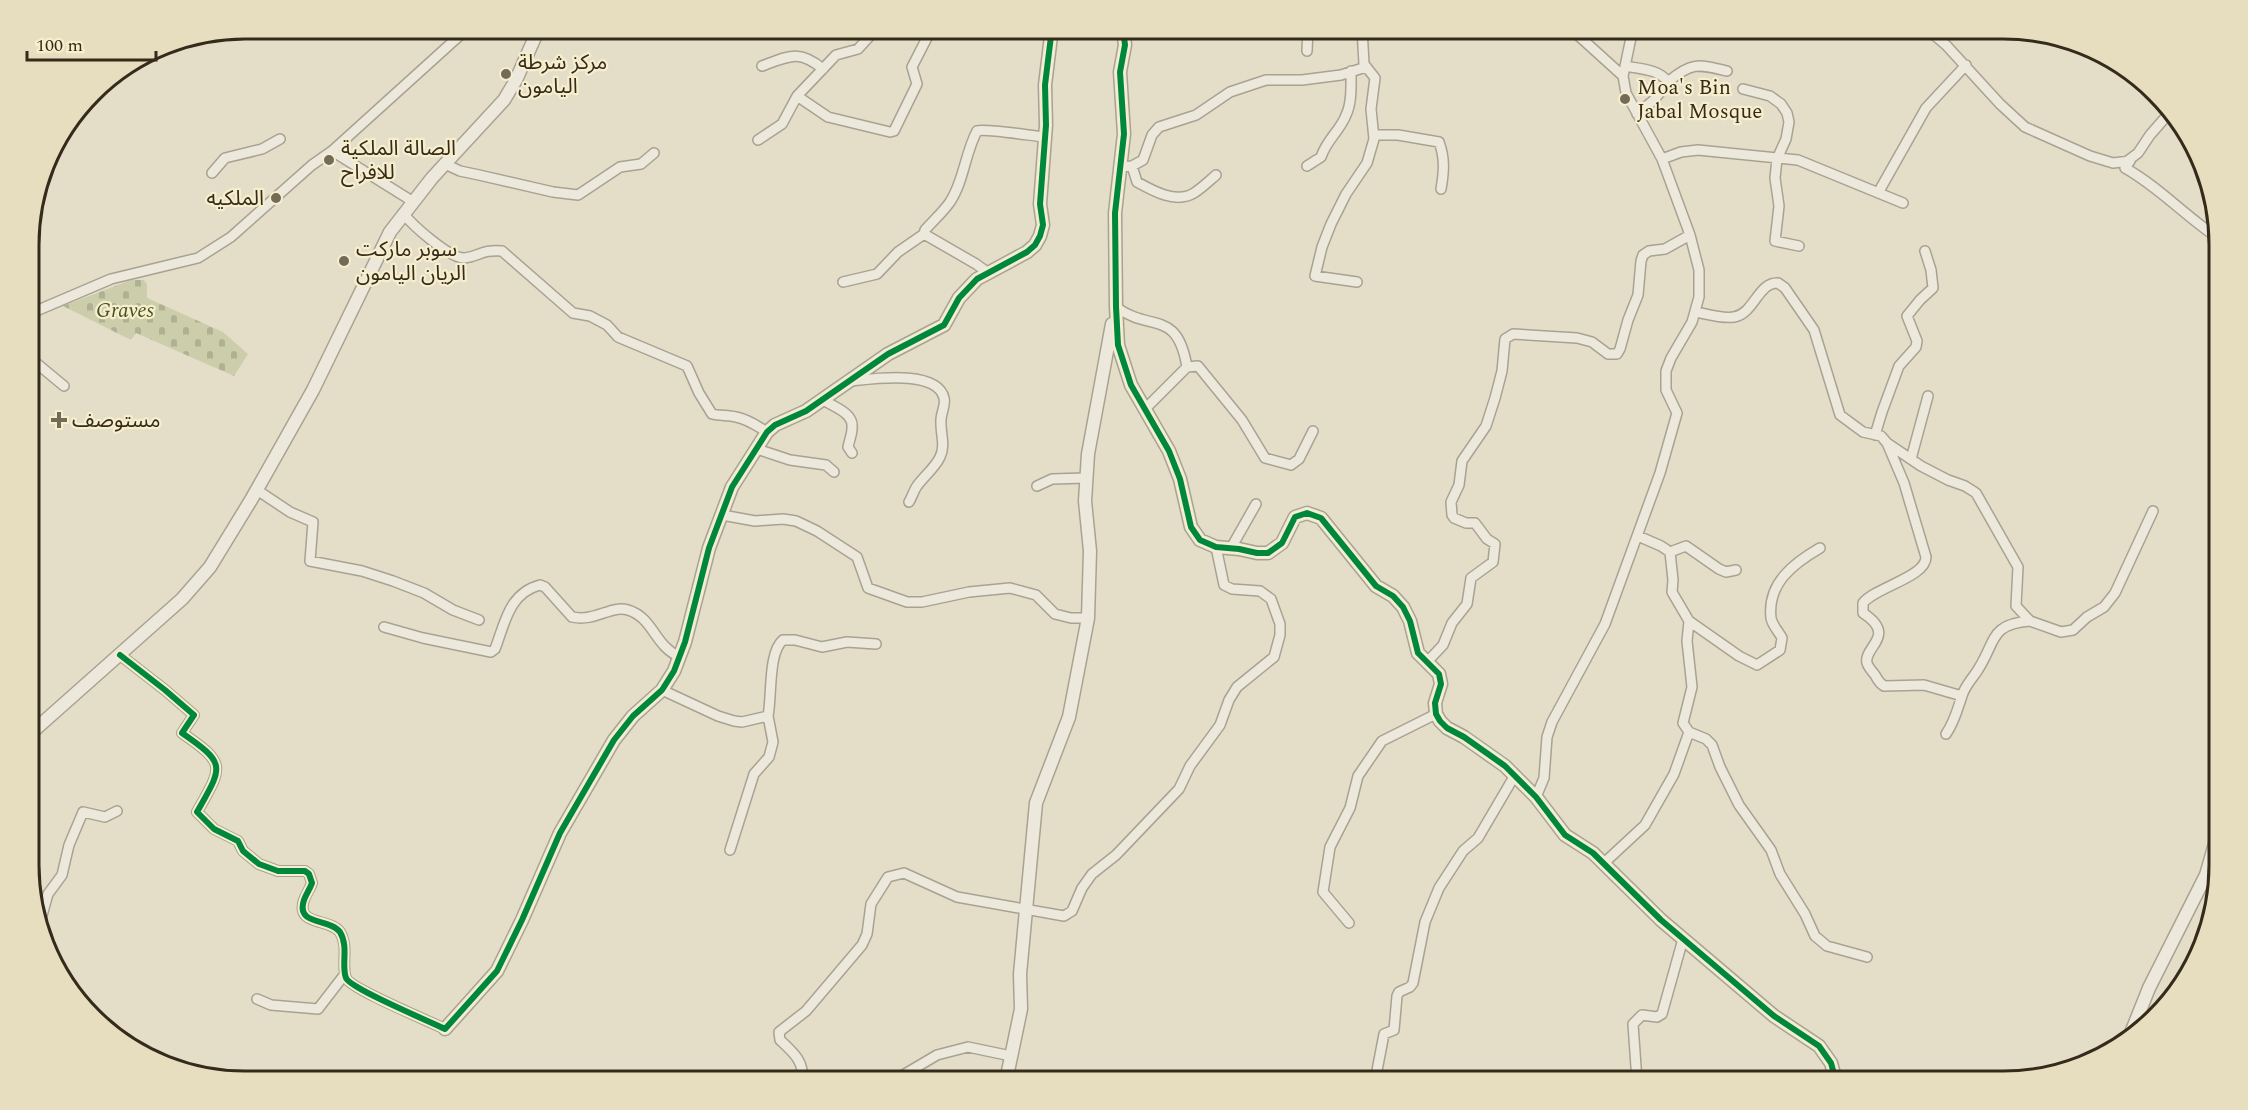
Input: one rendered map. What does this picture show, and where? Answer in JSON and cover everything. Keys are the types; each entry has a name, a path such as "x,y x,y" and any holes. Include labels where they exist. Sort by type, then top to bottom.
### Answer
{"street":[{"path":"39,310 111,279 198,258 231,237 312,165 332,151 456,39"},
{"path":"39,726 187,594 218,556 339,340 382,245 412,201 504,100 516,80 534,39"},
{"path":"758,140 782,124 797,96 837,54 858,49 868,39"},
{"path":"797,96 828,117 890,132 894,130 917,84 912,67 926,39"},
{"path":"120,655 194,715 182,733 209,752 217,767 216,779 197,812 214,829 238,840 247,855 259,864 278,871 304,871 310,875 312,883 304,900 303,911 309,919 330,924 340,933 345,953 345,974 349,981 369,994 445,1029 497,971 560,833 614,740 633,716 662,690 680,657 710,548 735,480 768,432 775,425 806,411 823,400 888,354 944,325 965,291 987,272 1027,252 1035,245 1042,225 1045,85 1051,39"},
{"path":"1125,39 1120,72 1126,167 1115,213 1118,345 1131,385 1144,410 1160,432 1173,460 1183,489 1192,531 1203,543 1216,547 1268,553 1282,543 1295,517 1307,513 1316,515 1376,586 1393,596 1403,607 1410,621 1418,653 1436,670 1440,678 1435,703 1436,714 1447,728 1488,752 1515,775 1536,797 1565,835 1587,848 1661,920 1774,1016 1819,1046 1831,1062 1833,1071"},
{"path":"1307,51 1308,39"},
{"path":"1357,282 1315,276 1322,247 1331,224 1346,194 1358,180 1367,162 1374,135 1371,109 1375,78 1366,67 1362,57 1362,39"},
{"path":"1584,39 1624,71 1656,72 1664,76 1668,82"},
{"path":"1536,797 1544,778 1547,737 1551,722 1605,624 1660,473 1676,418 1676,408 1666,390 1666,371 1696,312 1700,279 1690,235 1662,159 1626,93 1624,71 1631,39"},
{"path":"1939,39 2025,127 2090,156 2113,163 2130,161"},
{"path":"762,66 796,54 811,59 823,69"},
{"path":"1637,114 1654,100 1668,82 1685,69 1701,64 1727,71"},
{"path":"1878,194 1926,108 1966,65"},
{"path":"1126,167 1143,160 1152,135 1159,127 1196,114 1230,92 1266,80 1302,80 1352,72 1366,67"},
{"path":"1307,166 1321,157 1325,144 1347,115 1352,72"},
{"path":"1743,89 1770,96 1781,104 1787,113 1789,122 1786,139 1777,159 1775,178 1779,206 1775,241 1799,246"},
{"path":"2165,118 2125,168 2147,181 2208,231"},
{"path":"843,282 877,274 898,252 924,234 951,201 970,144 977,131 986,129 1008,134 1045,137"},
{"path":"1374,135 1398,135 1439,142 1443,153 1444,172 1441,189"},
{"path":"212,173 225,158 262,149 280,139"},
{"path":"1662,159 1682,152 1698,150 1805,162 1903,203"},
{"path":"332,151 412,201"},
{"path":"445,164 460,171 553,192 578,195 620,167 641,164 654,153"},
{"path":"2118,165 2130,161"},
{"path":"1126,167 1137,182 1161,195 1171,197 1193,194 1216,175"},
{"path":"403,213 412,226 455,256 466,258 489,249 502,251 573,313 590,316 618,336 687,366 695,386 712,414 723,417 735,416 750,421 768,432"},
{"path":"924,234 987,272"},
{"path":"1427,662 1443,645 1452,623 1467,604 1471,578 1495,558 1496,544 1487,539 1475,523 1466,523 1454,518 1451,502 1459,485 1462,461 1477,441 1489,417 1502,371 1505,339 1512,334 1577,338 1592,342 1608,354 1617,354 1638,295 1643,255 1649,251 1665,249 1690,235"},
{"path":"1875,435 1897,371 1916,346 1917,341 1907,316 1933,288 1932,270 1925,251"},
{"path":"1696,312 1729,317 1739,316 1769,285 1774,282 1782,285 1814,330 1840,415 1863,432 1881,436 1887,443 1911,459 1948,480 1965,486 1976,494 2018,567 2015,601 2019,610 2030,621"},
{"path":"1116,307 1125,314 1166,327 1177,335 1184,348 1187,367"},
{"path":"1008,1071 1021,1010 1020,974 1036,803 1069,717 1088,618 1090,550 1085,501 1088,454 1116,307"},
{"path":"39,365 64,386"},
{"path":"1144,410 1187,367 1198,366 1242,420 1265,458 1291,465 1299,459 1313,431"},
{"path":"850,381 890,377 929,382 937,386 942,393 945,403 940,421 943,443 941,455 916,486 909,502"},
{"path":"1911,459 1928,396"},
{"path":"823,400 847,414 852,421 848,447 852,453"},
{"path":"1887,443 1916,520 1927,560 1923,567 1897,583 1876,591 1863,603 1863,613 1873,620 1878,630 1876,643 1866,658 1867,665 1884,686 1924,685 1962,696"},
{"path":"757,449 790,460 826,465 834,472"},
{"path":"1037,486 1052,479 1086,478"},
{"path":"257,490 273,502 313,522 310,561 362,571 424,592 453,610 479,620"},
{"path":"1231,548 1256,504"},
{"path":"1946,734 1958,712 1962,696 1983,662 1994,636 2013,624 2030,621 2067,632 2078,627 2091,614 2104,607 2124,576 2153,511"},
{"path":"722,515 755,520 790,520 808,526 857,557 865,584 870,590 900,600 922,602 969,591 1010,588 1036,595 1055,614 1071,618 1088,618"},
{"path":"1638,536 1670,552"},
{"path":"1670,552 1686,546 1719,569 1726,572 1736,570"},
{"path":"802,1071 799,1059 780,1041 778,1034 806,1011 862,945 867,934 871,904 888,877 904,873 957,897 1064,916 1072,911 1082,888 1092,874 1116,855 1179,789 1190,766 1220,724 1229,700 1237,687 1274,657 1280,635 1280,624 1271,599 1260,591 1232,589 1224,585 1216,547"},
{"path":"1670,552 1672,592 1689,621 1730,650 1757,665 1780,650 1782,639 1771,620 1776,583 1792,566 1820,548"},
{"path":"384,627 423,638 491,652 495,649 513,602 527,590 540,585 545,587 564,611 572,617 592,618 617,609 632,612 649,624 665,649 680,657"},
{"path":"1689,621 1687,640 1692,687 1683,723 1689,732 1712,744 1720,767 1739,805 1771,850 1780,874 1815,936 1827,946 1867,957"},
{"path":"730,850 754,774 769,758 772,742 768,716 774,660 780,642 795,640 822,646 847,642 876,644"},
{"path":"662,690 726,719 742,722 768,716"},
{"path":"1349,923 1323,892 1330,847 1350,808 1358,776 1382,741 1436,714"},
{"path":"1604,863 1645,825 1674,774 1689,732"},
{"path":"1377,1071 1384,1034 1394,1030 1396,996 1413,983 1424,927 1434,898 1458,859 1478,838 1515,775"},
{"path":"44,908 48,894 62,875 69,845 83,812 105,817 117,811"},
{"path":"2135,1023 2149,988 2206,875 2209,865"},
{"path":"1636,1071 1633,1024 1642,1015 1657,1017 1662,1014 1683,939"},
{"path":"257,999 272,1005 318,1009 345,974"},
{"path":"910,1071 937,1055 968,1047 1011,1056"}],"green space":[{"name":"Graves","path":"131,280 144,280 147,284 147,298 223,332 248,354 234,376 136,333 131,340 63,306"}],"cycle path":[{"path":"120,655 194,715 182,733 207,752 216,767 212,785 197,812 214,829 238,841 243,851 259,864 278,871 305,871 309,874 312,883 304,900 304,914 340,932 344,944 346,978 351,983 375,997 445,1029 497,971 560,833 614,740 633,716 662,690 674,671 685,642 709,548 732,487 767,432 775,425 806,411 888,354 944,325 959,298 977,279 1027,252 1035,245 1043,225 1040,204 1046,125 1045,85 1051,39"},
{"path":"1124,39 1120,72 1124,134 1115,213 1118,345 1131,385 1169,451 1180,479 1191,527 1200,540 1216,547 1268,553 1282,543 1295,517 1307,513 1321,518 1376,586 1393,596 1403,607 1410,621 1418,653 1439,674 1441,684 1435,703 1436,714 1440,721 1505,766 1536,797 1565,835 1593,853 1661,920 1774,1016 1819,1046 1831,1063 1833,1071"}],"place":[{"name":"مركز شرطة اليامون","path":"506,74"},
{"name":"Moa's Bin Jabal Mosque","path":"1625,99"},
{"name":"الصالة الملكية للافراح","path":"329,160"},
{"name":"الملكيه","path":"276,198"},
{"name":"سوبر ماركت الريان اليامون","path":"344,261"},
{"name":"مستوصف","path":"59,420"}]}
